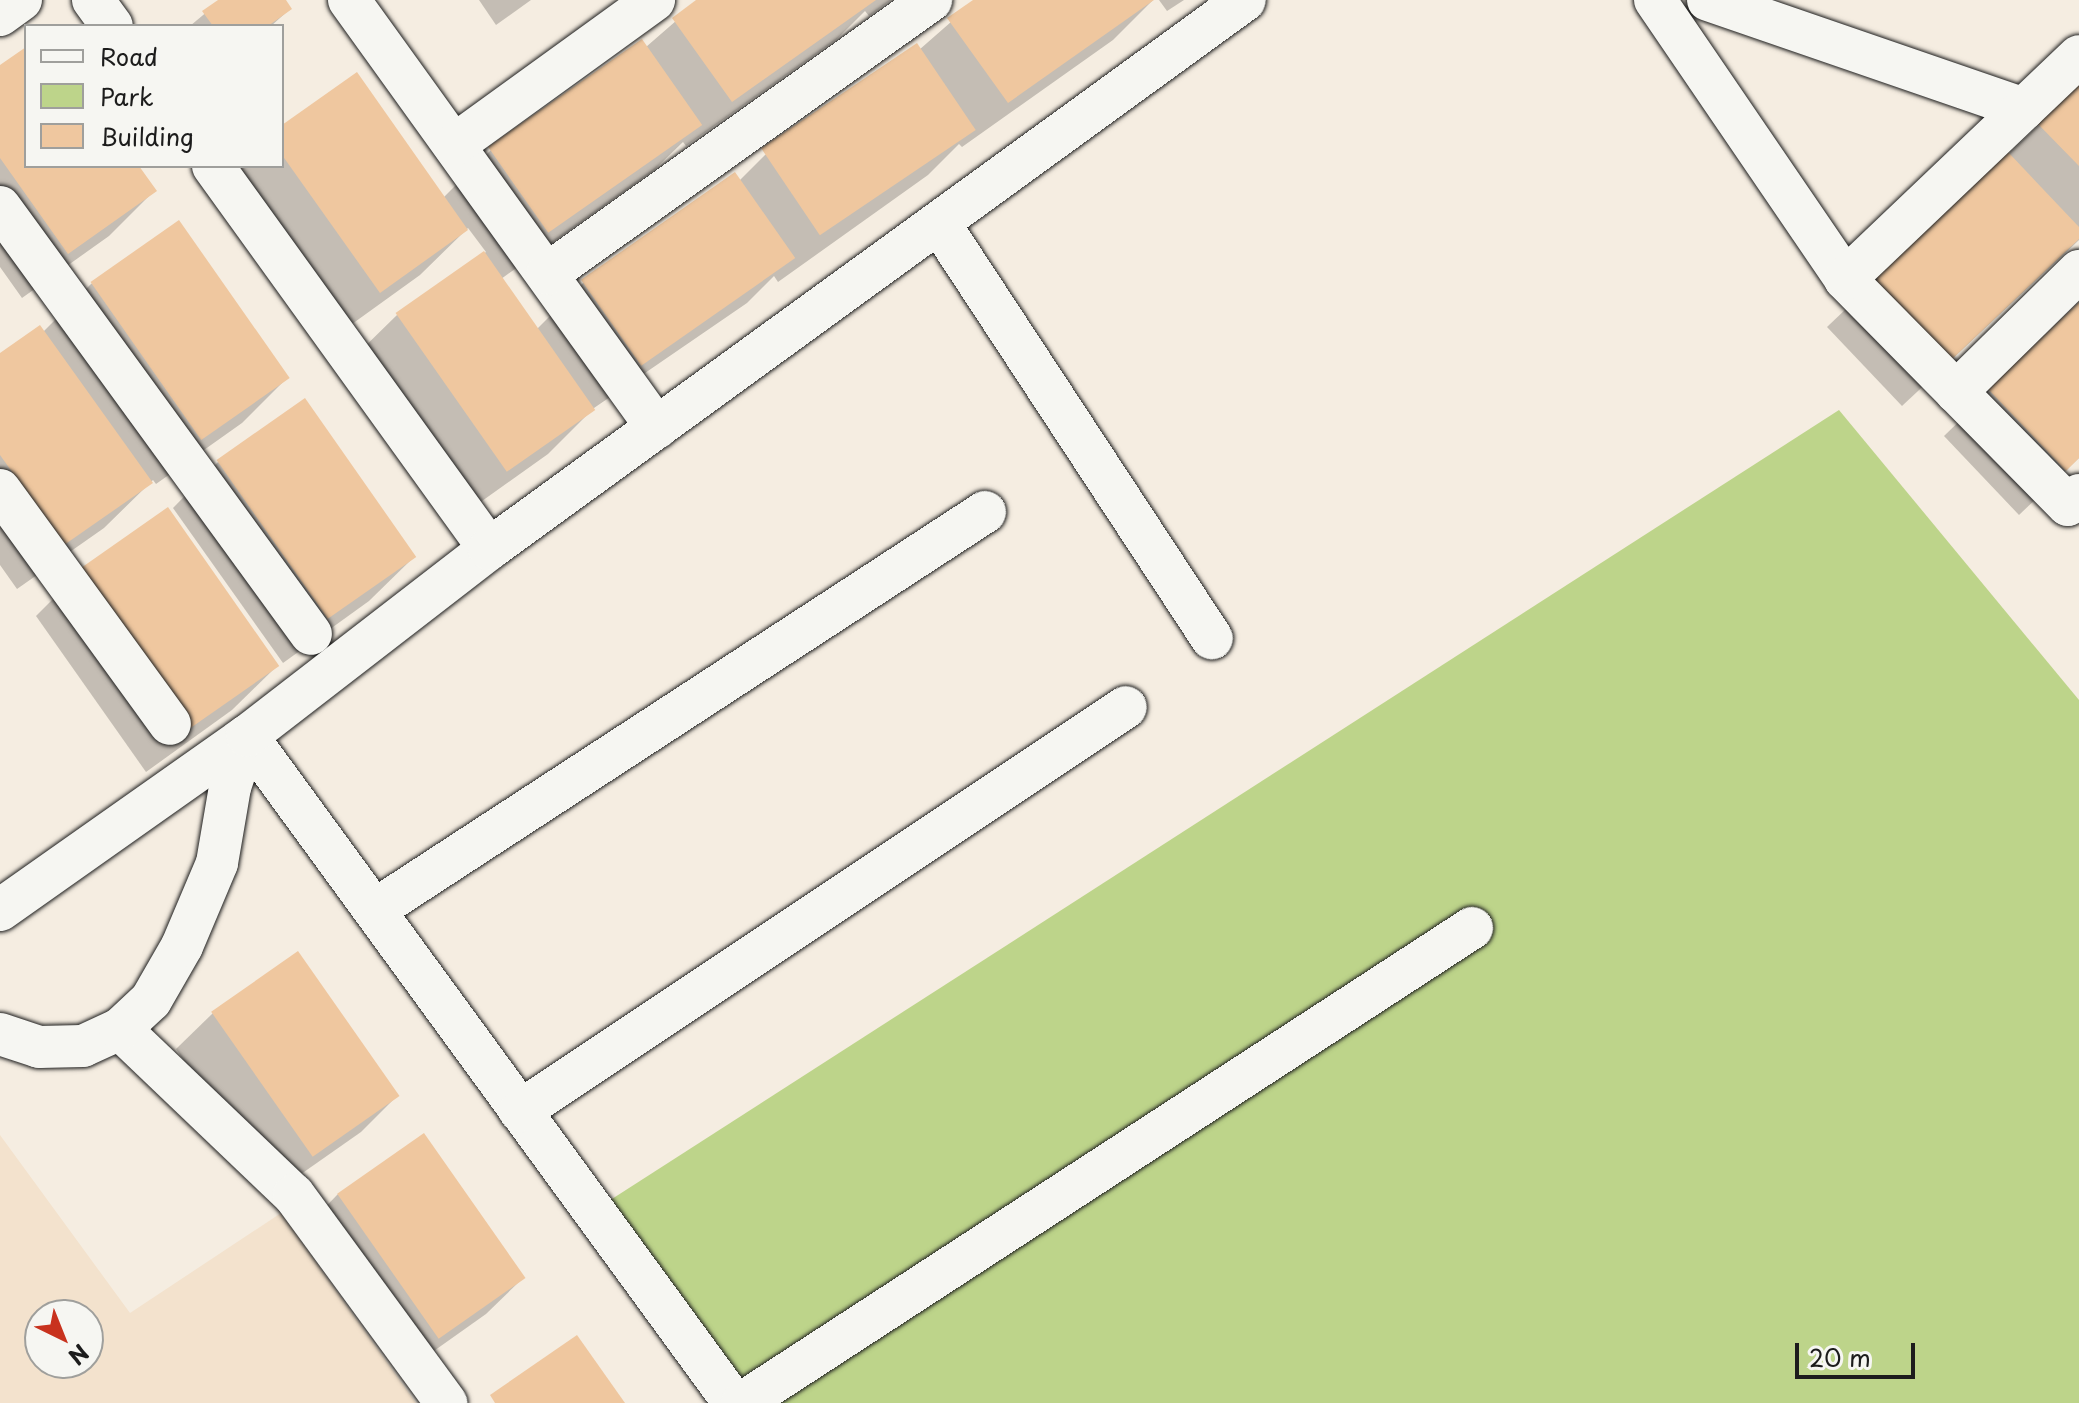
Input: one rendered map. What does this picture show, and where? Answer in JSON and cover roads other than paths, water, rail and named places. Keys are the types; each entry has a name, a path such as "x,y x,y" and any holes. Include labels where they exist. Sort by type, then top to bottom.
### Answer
{"street":[{"path":"0,15 21,0"},
{"path":"93,0 111,24"},
{"path":"349,0 657,428"},
{"path":"454,145 654,0"},
{"path":"547,274 931,0"},
{"path":"1655,0 1845,279 2068,505 2079,495"},
{"path":"1708,0 2024,109"},
{"path":"0,910 247,736 489,549 939,223 1232,4"},
{"path":"1845,279 2079,56"},
{"path":"214,168 489,549"},
{"path":"0,207 311,634"},
{"path":"939,223 1212,638"},
{"path":"1956,392 2079,271"},
{"path":"0,490 170,724"},
{"path":"376,909 985,512"},
{"path":"520,1111 1126,707"},
{"path":"247,736 734,1403"},
{"path":"0,1034 39,1047 83,1046 120,1029 151,1000 182,946 217,863 230,787 247,736"},
{"path":"742,1403 1472,928"},
{"path":"120,1029 294,1195 446,1403"}]}
